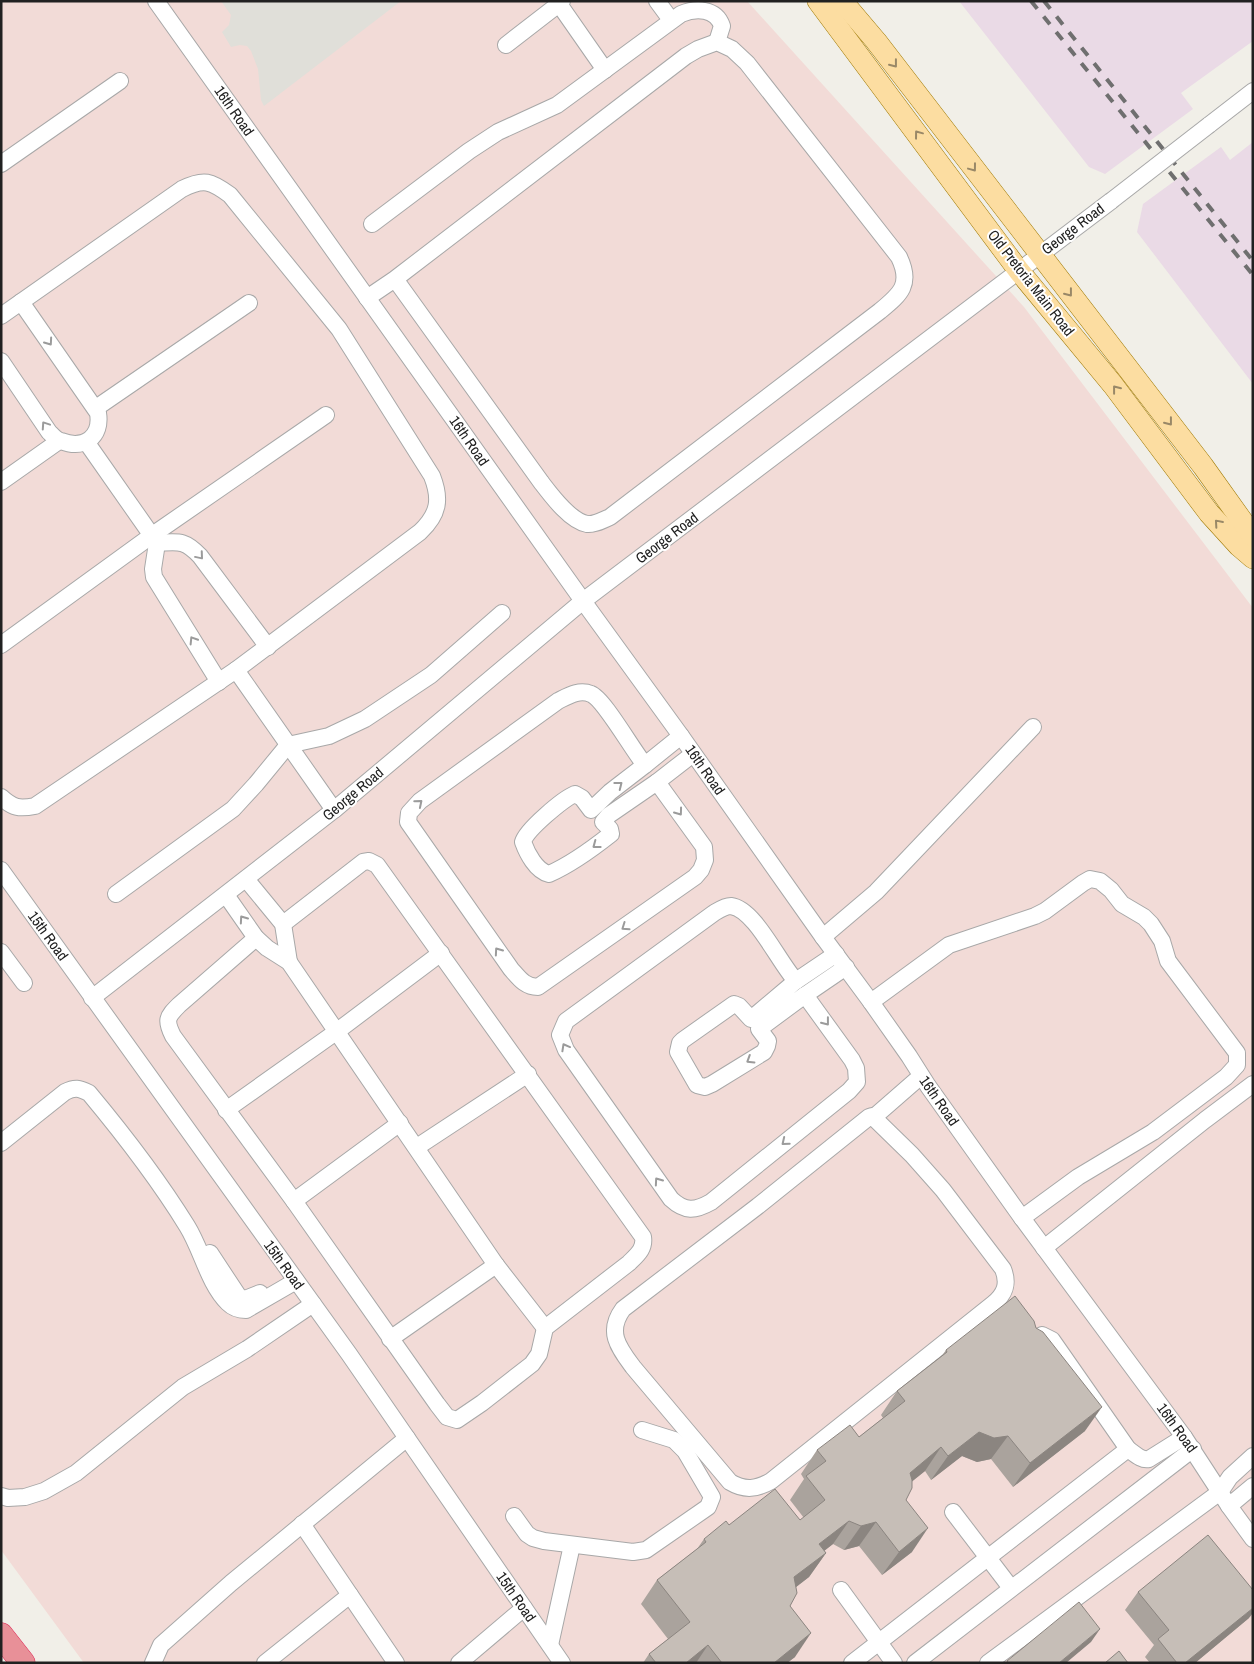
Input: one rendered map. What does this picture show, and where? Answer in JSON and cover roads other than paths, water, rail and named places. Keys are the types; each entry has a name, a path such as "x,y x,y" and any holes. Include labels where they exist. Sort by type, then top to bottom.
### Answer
{"highway":[{"path":"1,1635 23,1663"}],"main road":[{"name":"Old Pretoria Main Road","path":"818,1 1019,271 1113,385 1209,513 1239,546 1253,558"},
{"name":"Old Pretoria Main Road","path":"842,1 888,56 1203,466 1253,536"}],"street":[{"name":"16th Road","path":"156,1 871,1002 924,1081 1022,1218 1188,1443 1253,1540"},
{"path":"657,1 672,20"},
{"path":"506,45 561,3 605,70"},
{"path":"367,298 395,279 686,56 717,42 722,26 716,16 709,12 694,10 681,14 557,105 498,132 469,151 372,224"},
{"path":"395,279 541,482 559,504 579,520 588,524 610,517 880,311 899,295 904,283 904,269 899,256 747,63 732,49 717,42"},
{"path":"1,164 120,80"},
{"name":"George Road","path":"92,998 334,810 583,601 1253,91"},
{"path":"1,316 182,189 195,182 207,182 219,187 230,195 339,329 432,476 438,498 436,511 431,522 420,532 219,682 35,806 22,808 10,805 1,797"},
{"path":"1,362 49,432 59,441 86,443 92,438 98,426 96,408 21,302"},
{"path":"96,408 249,303"},
{"path":"1,645 154,540 326,415"},
{"path":"1,482 59,441"},
{"path":"86,443 154,540 154,577 219,682"},
{"path":"154,540 178,542 193,548 268,647"},
{"path":"116,894 233,809 288,745 329,736 365,719 431,675 502,613"},
{"path":"236,670 334,810"},
{"path":"645,765 595,696 588,693 575,693 558,702 420,801 409,813 408,822 511,969 525,984 538,987 688,883 701,870 705,860 704,847 657,782"},
{"path":"823,937 876,892 1033,727"},
{"path":"597,816 610,792 681,736"},
{"path":"597,816 616,809 657,782 693,754"},
{"path":"575,794 582,798 597,816 611,831 611,834 585,854 557,871 549,874 541,871 525,848 524,837 563,801 575,794"},
{"path":"256,938 179,1005 168,1018 168,1024 173,1036 294,1201 447,1417 457,1420 532,1364 539,1354 546,1328 629,1263 641,1251 644,1244 643,1237 377,865 369,861 353,868 282,924"},
{"name":"15th Road","path":"1,870 313,1304 562,1663"},
{"path":"246,879 282,924 289,962 496,1265 546,1328"},
{"path":"871,1002 948,945 1035,916 1090,879 1100,881 1106,885 1122,904 1152,924 1162,942 1168,961 1237,1053 1237,1065 1226,1077 1153,1132 1078,1177 1022,1218"},
{"path":"226,895 256,938 267,948 289,962"},
{"path":"796,981 786,970 752,918 742,910 730,906 725,907 714,913 566,1021 562,1028 561,1041 566,1050 671,1199 679,1206 695,1209 711,1202 849,1091 857,1082 856,1068 852,1060 805,994"},
{"path":"1,952 24,983"},
{"path":"226,1110 336,1032 441,953"},
{"path":"755,1024 796,981 841,961"},
{"path":"755,1024 805,994 841,961"},
{"path":"734,1004 739,1006 755,1024 768,1040 764,1052 712,1084 705,1087 698,1085 678,1052 680,1043 734,1004"},
{"path":"417,1147 528,1074"},
{"path":"878,1121 924,1081"},
{"path":"1044,1248 1253,1084"},
{"path":"1,1143 65,1092 74,1088 81,1088 89,1093 139,1156 187,1227 215,1286 228,1303 236,1309 246,1310 256,1306 293,1277"},
{"path":"869,1117 878,1121 943,1190 1003,1269 1007,1281 1006,1288 1003,1295 993,1304 771,1481 760,1487 737,1486 730,1482 621,1351 616,1342 615,1333 619,1315 623,1309 758,1206 869,1117"},
{"path":"294,1201 400,1124"},
{"path":"390,1339 496,1265"},
{"path":"1,1496 8,1498 25,1497 44,1491 76,1472 183,1388 247,1349 313,1304"},
{"path":"1027,1346 1042,1335 1052,1340 1128,1450 1139,1457 1148,1460 1188,1443"},
{"path":"514,1516 527,1534 544,1541 633,1552 646,1550 708,1507 712,1497 685,1451 674,1440 642,1430"},
{"path":"153,1663 162,1645 231,1583 407,1438"},
{"path":"915,1663 1011,1588 1188,1443"},
{"path":"852,1663 1128,1450"},
{"path":"988,1663 1220,1492 1230,1477 1253,1456"},
{"path":"1229,1506 1253,1486"},
{"path":"953,1512 1011,1588"},
{"path":"302,1524 396,1663"},
{"path":"550,1645 572,1545"},
{"path":"841,1590 894,1663"},
{"path":"265,1663 350,1595"},
{"path":"459,1663 524,1608"}],"railway":[{"path":"1031,1 1253,275"},
{"path":"1044,1 1253,261"}]}
